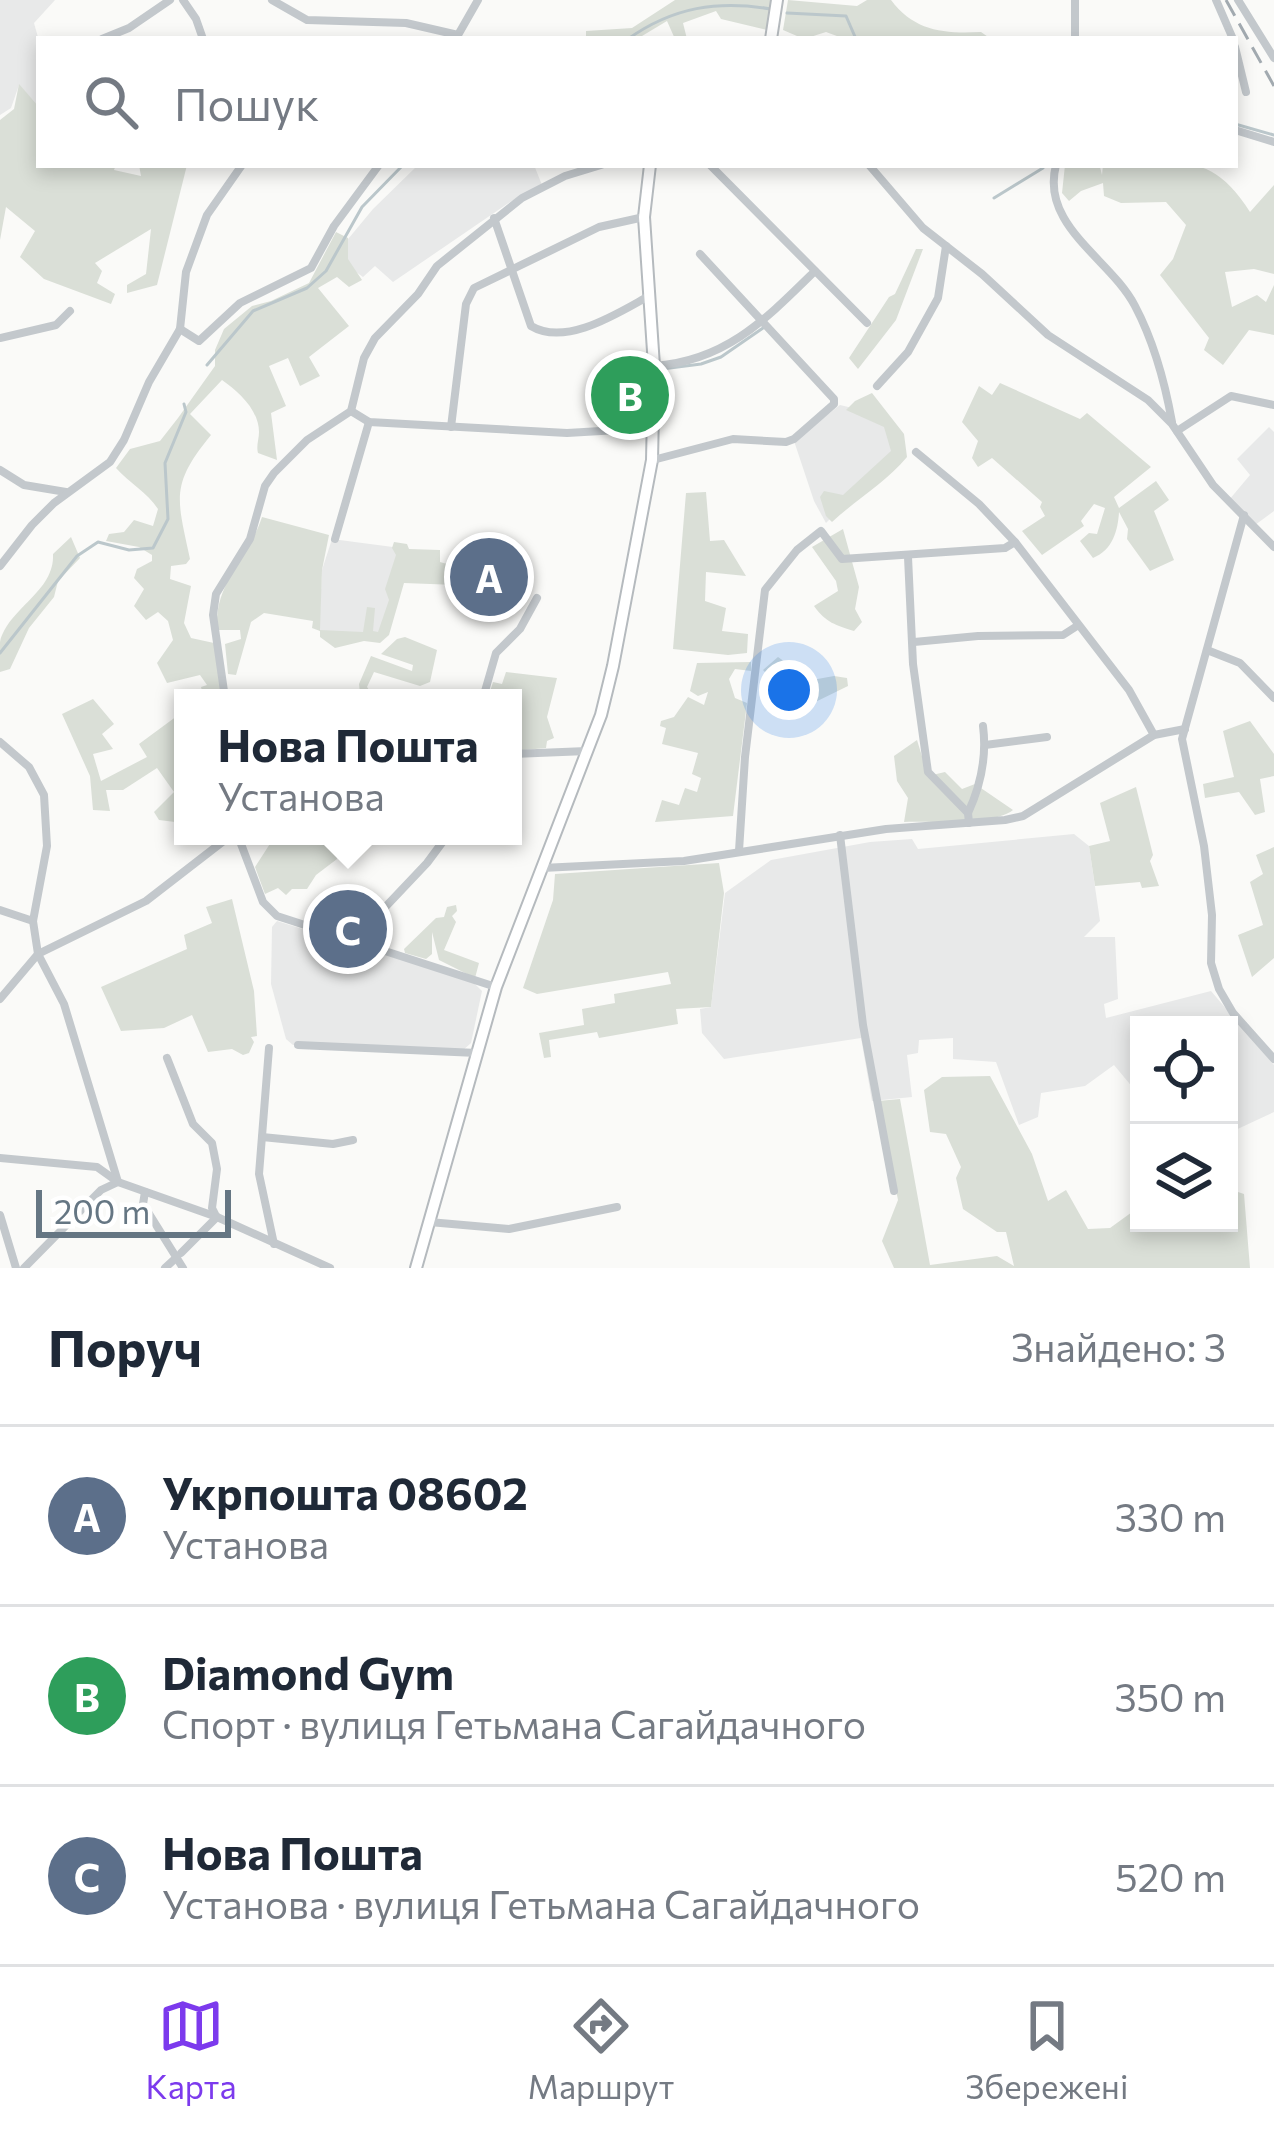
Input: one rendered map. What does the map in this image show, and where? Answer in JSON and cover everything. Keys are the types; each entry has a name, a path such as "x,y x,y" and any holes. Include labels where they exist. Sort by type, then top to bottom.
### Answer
{"main road":[{"path":"771,36 777,0"},
{"path":"416,1268 496,987 587,752 614,666 652,460 654,366 644,217 650,168"}],"street":[{"path":"109,36 170,0"},
{"path":"184,0 202,36"},
{"path":"272,0 308,20 406,23 454,36"},
{"path":"458,36 474,0"},
{"path":"1075,0 1075,36"},
{"path":"1216,0 1231,36"},
{"path":"1238,0 1274,58"},
{"path":"1238,59 1246,92"},
{"path":"1238,131 1274,142"},
{"path":"0,566 14,543 67,492 110,462 180,329 186,272 207,215 240,168"},
{"path":"180,329 199,341 240,303 311,268 334,226 377,168"},
{"path":"224,689 213,615 216,594 250,539 265,486 274,473 307,440 351,411 364,358 375,338 418,294 437,266 494,218 565,176 591,168"},
{"path":"713,168 867,322"},
{"path":"872,168 923,228 1048,335 1148,400 1175,427"},
{"path":"1055,168 1053,178 1065,222 1136,308 1184,446 1213,485 1274,547"},
{"path":"451,427 469,295 510,267 599,226 644,217"},
{"path":"494,218 531,326 541,332 602,321 649,296"},
{"path":"877,386 908,352 938,298 946,246"},
{"path":"652,460 733,439 794,440 834,404 700,254"},
{"path":"654,366 716,354 764,322 815,271"},
{"path":"0,338 56,325 70,311"},
{"path":"1175,427 1231,396 1274,405"},
{"path":"351,411 369,422 451,427 567,433 652,428"},
{"path":"335,539 369,422"},
{"path":"916,452 980,504 1015,542 1129,690 1154,735"},
{"path":"0,470 24,485 67,492"},
{"path":"1244,515 1182,739 1204,846 1212,915 1211,963 1233,1013 1274,1059"},
{"path":"739,851 741,790 765,590 797,550 821,531 842,559 1005,548 1015,542"},
{"path":"908,556 928,772 968,818"},
{"path":"486,689 496,653 520,629 537,598"},
{"path":"914,642 1064,634 1077,626"},
{"path":"1207,650 1240,663 1274,698"},
{"path":"968,818 979,790 986,746 983,726"},
{"path":"540,868 684,861 968,818 1023,816 1154,735 1185,729"},
{"path":"986,746 1047,737"},
{"path":"0,742 29,767 44,795 47,846 33,921 38,954 64,1004 118,1182"},
{"path":"522,754 587,752"},
{"path":"839,836 863,1024 894,1191"},
{"path":"0,999 38,954 146,901 222,845"},
{"path":"238,845 263,902 277,916 496,987"},
{"path":"356,938 441,845"},
{"path":"0,910 33,921"},
{"path":"298,1046 477,1053"},
{"path":"268,1048 259,1174 274,1245"},
{"path":"167,1058 193,1124 212,1143 217,1169 212,1208 217,1217"},
{"path":"262,1137 333,1144 353,1140"},
{"path":"0,1158 97,1167 118,1182 217,1217 330,1268"},
{"path":"0,1215 20,1268 101,1190 118,1182"},
{"path":"145,1192 143,1204 184,1268"},
{"path":"428,1222 508,1229 617,1207"},
{"path":"165,1268 217,1217"}],"shaded area":[{"path":"0,0 55,0 34,23 36,104 19,85 11,108 0,115"},
{"path":"675,0 771,0 767,30 721,19 716,11 683,23 686,36 674,36 667,21 642,36 586,36 586,31 632,28"},
{"path":"788,0 857,6 867,0 891,0 920,24 987,36 837,36 826,32 797,36 783,30"},
{"path":"19,84 36,104 36,168 115,168 141,176 140,168 186,168 157,285 127,293 127,285 146,274 151,229 95,263 102,271 97,283 115,294 111,304 44,279 20,257 35,231 6,207 0,240 0,120 14,109"},
{"path":"415,168 535,168 542,185 393,282 375,266 363,277 334,256"},
{"path":"1065,168 1100,168 1102,175 1103,168 1204,168 1235,191 1250,212 1274,185 1274,274 1254,269 1225,272 1232,307 1257,295 1266,302 1274,285 1274,335 1249,330 1223,365 1204,350 1209,338 1160,275 1173,259 1186,225 1166,202 1121,203 1104,196 1103,183 1069,201 1062,193"},
{"path":"336,232 348,238 348,259 362,280 349,287 337,277 318,288 349,326 309,357 320,376 300,386 288,358 269,366 286,406 271,413 277,460 258,453 259,432 252,409 222,380 190,414 211,435 183,480 180,506 190,559 171,566 170,579 191,586 184,623 191,638 214,643 222,689 202,689 207,685 200,675 167,683 157,663 173,640 168,621 158,612 146,620 134,606 144,589 134,578 137,569 152,561 152,555 139,547 106,541 109,534 124,532 134,520 153,526 158,509 116,468 130,449 160,441 178,418 215,366 215,350 224,329 252,306 309,283"},
{"path":"916,249 923,249 896,320 858,369 849,358 895,294"},
{"path":"1000,383 1080,419 1087,413 1151,467 1114,497 1119,508 1156,481 1169,500 1154,511 1174,560 1150,571 1127,539 1128,529 1119,512 1113,539 1093,558 1080,541 1089,533 1097,534 1105,508 1094,504 1081,521 1084,526 1042,555 1022,531 1045,516 1042,502 992,458 978,467 972,458 978,441 962,422 979,386 992,395"},
{"path":"872,393 904,434 907,457 832,522 820,497 824,491 843,495 891,451 884,427 846,410"},
{"path":"840,405 865,411 885,423 902,447 826,523 794,441"},
{"path":"1269,427 1274,432 1274,511 1255,525 1229,500 1250,475 1237,459"},
{"path":"706,492 710,541 724,540 746,576 706,572 705,601 726,608 722,631 748,634 747,653 673,649 686,493"},
{"path":"262,517 329,535 322,570 320,630 363,632 367,607 375,608 373,631 378,632 389,600 385,589 396,555 394,542 407,544 409,549 440,550 440,562 454,566 458,582 404,583 389,635 380,643 364,641 335,648 312,628 313,621 264,613 251,622 236,675 228,674 225,644 241,639 240,630 217,630 217,613 226,584"},
{"path":"843,529 859,587 855,609 862,622 854,631 827,620 814,606 838,591 812,547"},
{"path":"71,537 80,558 58,581 54,597 29,628 10,669 0,672 5,630 47,579 53,554"},
{"path":"332,539 408,549 385,638 319,631 322,570"},
{"path":"405,637 437,650 430,682 420,686 374,672 368,689 360,689 371,656 412,671 413,665 381,654"},
{"path":"778,657 785,662 781,671 788,673 800,666 812,680 847,678 848,686 801,709 763,670"},
{"path":"751,662 751,671 735,669 729,679 735,698 747,703 733,816 655,822 662,800 679,805 685,788 697,792 701,778 692,774 698,753 662,744 666,728 660,726 661,721 674,717 688,697 704,705 708,692 698,696 690,691 697,663"},
{"path":"506,672 557,678 547,717 554,738 546,748 522,750 522,689 491,689 493,682 502,684"},
{"path":"93,699 114,724 102,734 113,749 93,754 101,781 147,757 139,744 174,718 174,792 157,768 123,790 106,790 110,811 93,810 90,776 62,714"},
{"path":"1250,721 1274,754 1274,776 1260,779 1265,812 1255,815 1239,792 1205,798 1203,784 1234,777 1223,731"},
{"path":"917,740 928,776 945,772 962,789 975,784 1013,810 977,821 904,822 908,798 897,781 894,756"},
{"path":"1136,787 1159,886 1142,888 1140,882 1095,886 1089,846 1110,841 1100,803"},
{"path":"174,792 174,822 159,820 154,812"},
{"path":"1074,834 1089,846 1100,921 1084,937 1115,937 1118,999 1104,1004 1106,1018 1211,991 1232,1016 1130,1016 1130,1084 1114,1065 1085,1086 1041,1093 1038,1117 1019,1125 996,1062 953,1059 953,1038 919,1040 918,1053 907,1055 912,1097 872,1101 861,1038 724,1059 702,1033 700,1009 711,1007 725,893 771,860 870,842 912,839 918,849"},
{"path":"269,845 340,845 337,859 307,889 292,889 286,895 278,888 265,894 255,867"},
{"path":"1274,847 1274,958 1252,977 1238,935 1263,925 1250,882 1263,874 1256,855"},
{"path":"719,863 724,893 711,1007 676,1009 678,1024 599,1038 597,1032 549,1040 551,1057 544,1058 539,1033 584,1025 582,1009 615,1003 614,994 671,984 668,972 537,994 523,988 553,900 555,874"},
{"path":"232,899 254,991 257,1036 251,1037 249,1053 208,1052 192,1015 164,1028 121,1031 101,987 187,949 184,935 212,923 206,907"},
{"path":"456,905 452,916 456,922 444,950 479,963 475,978 439,960 432,932 432,954 426,959 405,953 436,918 444,917 447,907"},
{"path":"277,921 473,982 482,991 471,1043 462,1051 293,1045 286,1039 271,984 272,927"},
{"path":"1238,1023 1274,1065 1274,1112 1238,1129"},
{"path":"990,1076 1032,1154 1048,1201 1066,1190 1088,1229 1110,1228 1130,1214 1130,1232 1238,1232 1238,1192 1244,1194 1250,1268 894,1268 882,1241 898,1200 878,1101 900,1099 930,1265 997,1256 1014,1266 1006,1232 997,1232 963,1209 956,1178 961,1167 946,1134 930,1132 924,1090 942,1077"}],"waterway":[{"path":"633,36 696,9 733,5 771,9"},
{"path":"787,13 846,16 855,36"},
{"path":"1238,125 1274,135"},
{"path":"207,365 253,311 307,288 326,271 362,207 400,168"},
{"path":"994,198 1043,168"},
{"path":"662,369 721,357 763,328"},
{"path":"0,653 77,556 98,542 129,550 153,548 168,519 165,463 186,412 184,404"},
{"path":"637,424 647,414"}],"railway":[{"path":"1226,0 1274,86"}],"place":[{"name":"Diamond Gym","path":"630,395"},
{"name":"Укрпошта 08602","path":"489,577"},
{"name":"Нова Пошта","path":"348,929"}]}
